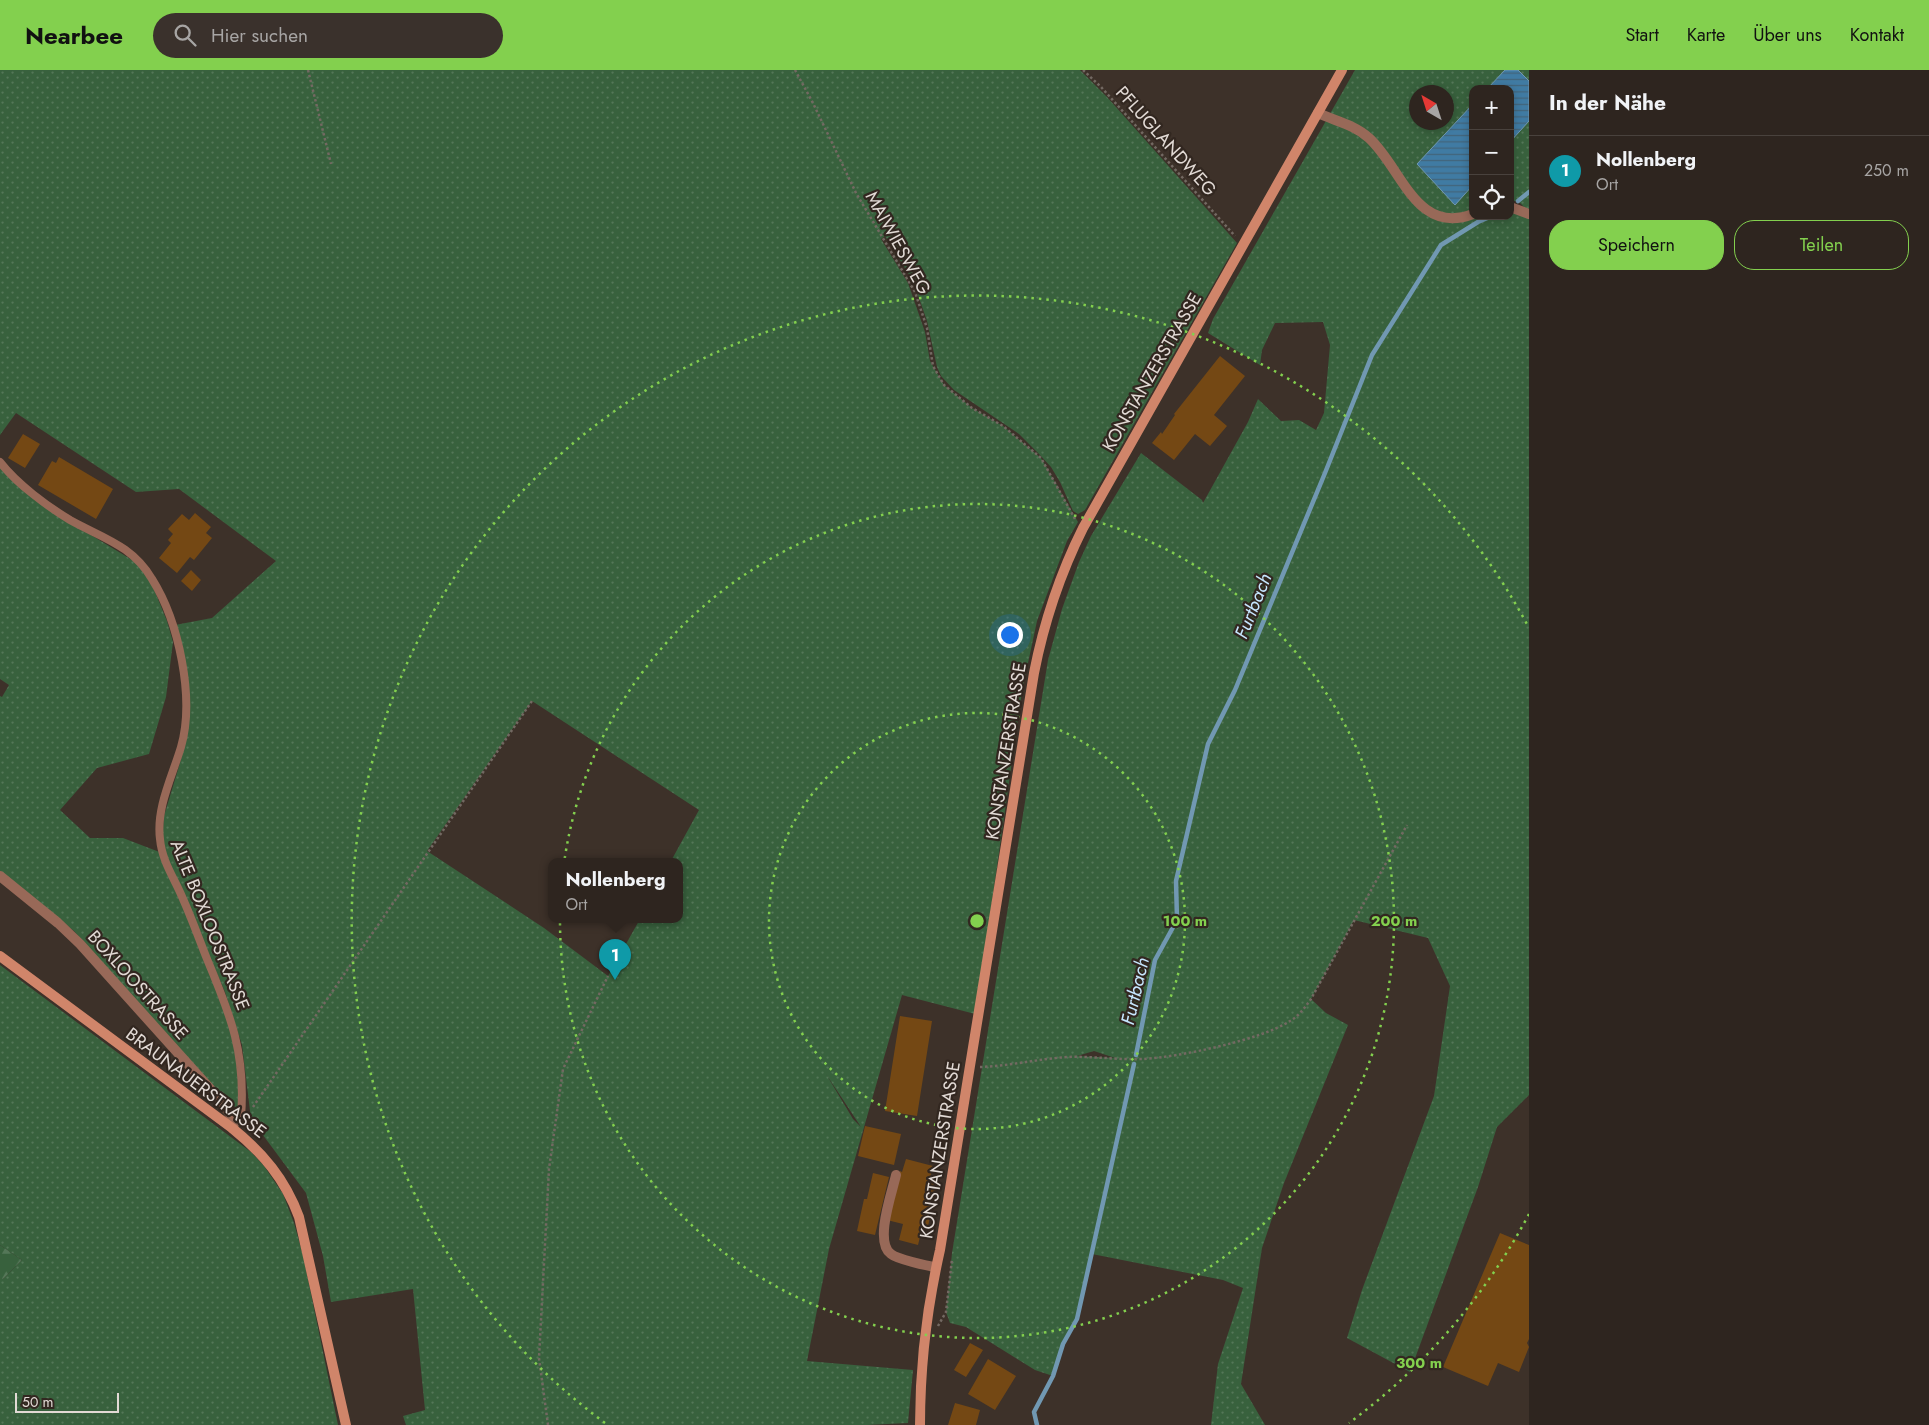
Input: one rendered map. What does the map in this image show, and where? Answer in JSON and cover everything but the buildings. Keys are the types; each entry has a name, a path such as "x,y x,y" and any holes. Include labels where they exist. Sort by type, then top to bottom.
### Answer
{"main road":[{"name":"KONSTANZERSTRASSE","path":"920,1425 922,1364 928,1308 1039,650 1046,619 1060,580 1083,528 1342,70"},
{"name":"BRAUNAUERSTRASSE","path":"0,956 234,1125 272,1166 286,1187 294,1204 304,1235 346,1425"}],"street":[{"path":"1318,113 1351,126 1370,139 1384,154 1412,195 1430,213 1439,218 1450,220 1469,215"},
{"path":"1514,208 1529,214"},
{"name":"BOXLOOSTRASSE","path":"0,876 58,923 89,954 222,1102 234,1125"},
{"name":"KONSTANZERSTRASSE","path":"896,1175 883,1235 885,1246 892,1255 936,1268"}],"lane":[{"name":"ALTE BOXLOOSTRASSE","path":"0,462 13,478 70,520 121,546 140,562 159,591 172,625 183,665 186,700 185,717 181,746 162,809 159,837 165,862 182,894 207,959 220,986 233,1023 242,1077 241,1117 234,1125"}],"path":[{"path":"308,70 331,164"},
{"name":"MAIWIESWEG","path":"795,70 814,103 856,193 915,292 927,328 933,366 944,385 972,408 1003,426 1041,458 1071,512 1083,528"},
{"name":"PFLUGLANDWEG","path":"1083,70 1101,87 1229,231"},
{"path":"253,1107 532,701"},
{"path":"970,1067 982,1068 1059,1058 1159,1058 1201,1050 1271,1031 1294,1019 1305,1007 1407,825"},
{"path":"548,1425 539,1358 549,1169 563,1069 608,976"},
{"path":"982,1068 983,1058"},
{"path":"946,1312 952,1252"}],"green space":[{"path":"0,70 1080,70 1107,97 1237,243 1085,510 1078,514 1073,511 1051,467 1039,454 1019,434 954,390 941,376 937,367 927,321 913,281 885,236 881,239 908,283 925,332 930,361 944,385 972,408 1003,426 1041,458 1078,522 1067,541 1037,621 1022,691 985,951 979,1015 902,995 829,1249 807,1361 913,1370 908,1423 867,1425 406,1425 403,1416 425,1410 413,1289 331,1302 323,1256 306,1193 251,1119 242,1045 225,992 184,897 176,884 162,841 164,816 180,763 188,717 175,625 212,618 276,561 179,489 136,492 16,413 0,435","holes":["532,701 699,810 673,858 683,858 683,923 638,923 608,976 544,928 427,851","826,1074 861,1127 853,1119"]},
{"path":"1355,70 1529,70 1529,212 1518,201 1514,201 1514,85 1469,85 1469,220 1514,220 1514,208 1529,214 1529,1095 1497,1127 1478,1187 1410,1372 1347,1338 1362,1290 1434,1096 1450,986 1428,938 1354,920 1311,999 1326,1013 1348,1025 1284,1183 1262,1248 1241,1384 1265,1425 1211,1425 1218,1364 1243,1288 1223,1280 1092,1254 1077,1319 1063,1344 1053,1376 1035,1370 966,1327 950,1323 946,1312 952,1253 1048,660 1062,609 1079,562 1091,536 1141,453 1202,500 1203,503 1248,422 1258,399 1281,421 1299,420 1316,430 1324,413 1330,345 1323,322 1275,323 1262,350 1260,365 1208,333 1213,319","holes":["1094,1051 1115,1058 1077,1056"]},
{"path":"0,466 53,512 137,563 151,582 167,621 173,642 166,697 149,754 97,768 60,810 90,838 123,838 162,853 226,1010 238,1067 239,1108 237,1109 211,1084 74,931 0,871 0,696 2,697 9,685 0,679"},
{"path":"0,965 251,1152 264,1166 283,1194 294,1223 303,1255 338,1425 0,1425 0,1279 3,1279 22,1260 0,1245"},
{"path":"0,1245 22,1260 3,1279 0,1279"}],"water":[{"path":"1505,70 1518,70 1529,81 1529,121 1514,138 1514,85 1491,85"},
{"path":"1469,108 1469,189 1455,205 1417,164 1449,130 1454,130 1454,124"}],"waterway":[{"name":"Furtbach","path":"1518,201 1529,192"},
{"name":"Furtbach","path":"1136,1055 1155,960 1177,920 1176,881 1208,744 1235,690 1372,355 1441,245 1483,220"},
{"name":"Furtbach","path":"1037,1425 1034,1412 1053,1376 1063,1344 1077,1319 1134,1064"}],"place":[{"name":"Nollenberg","path":"615,980"}]}
